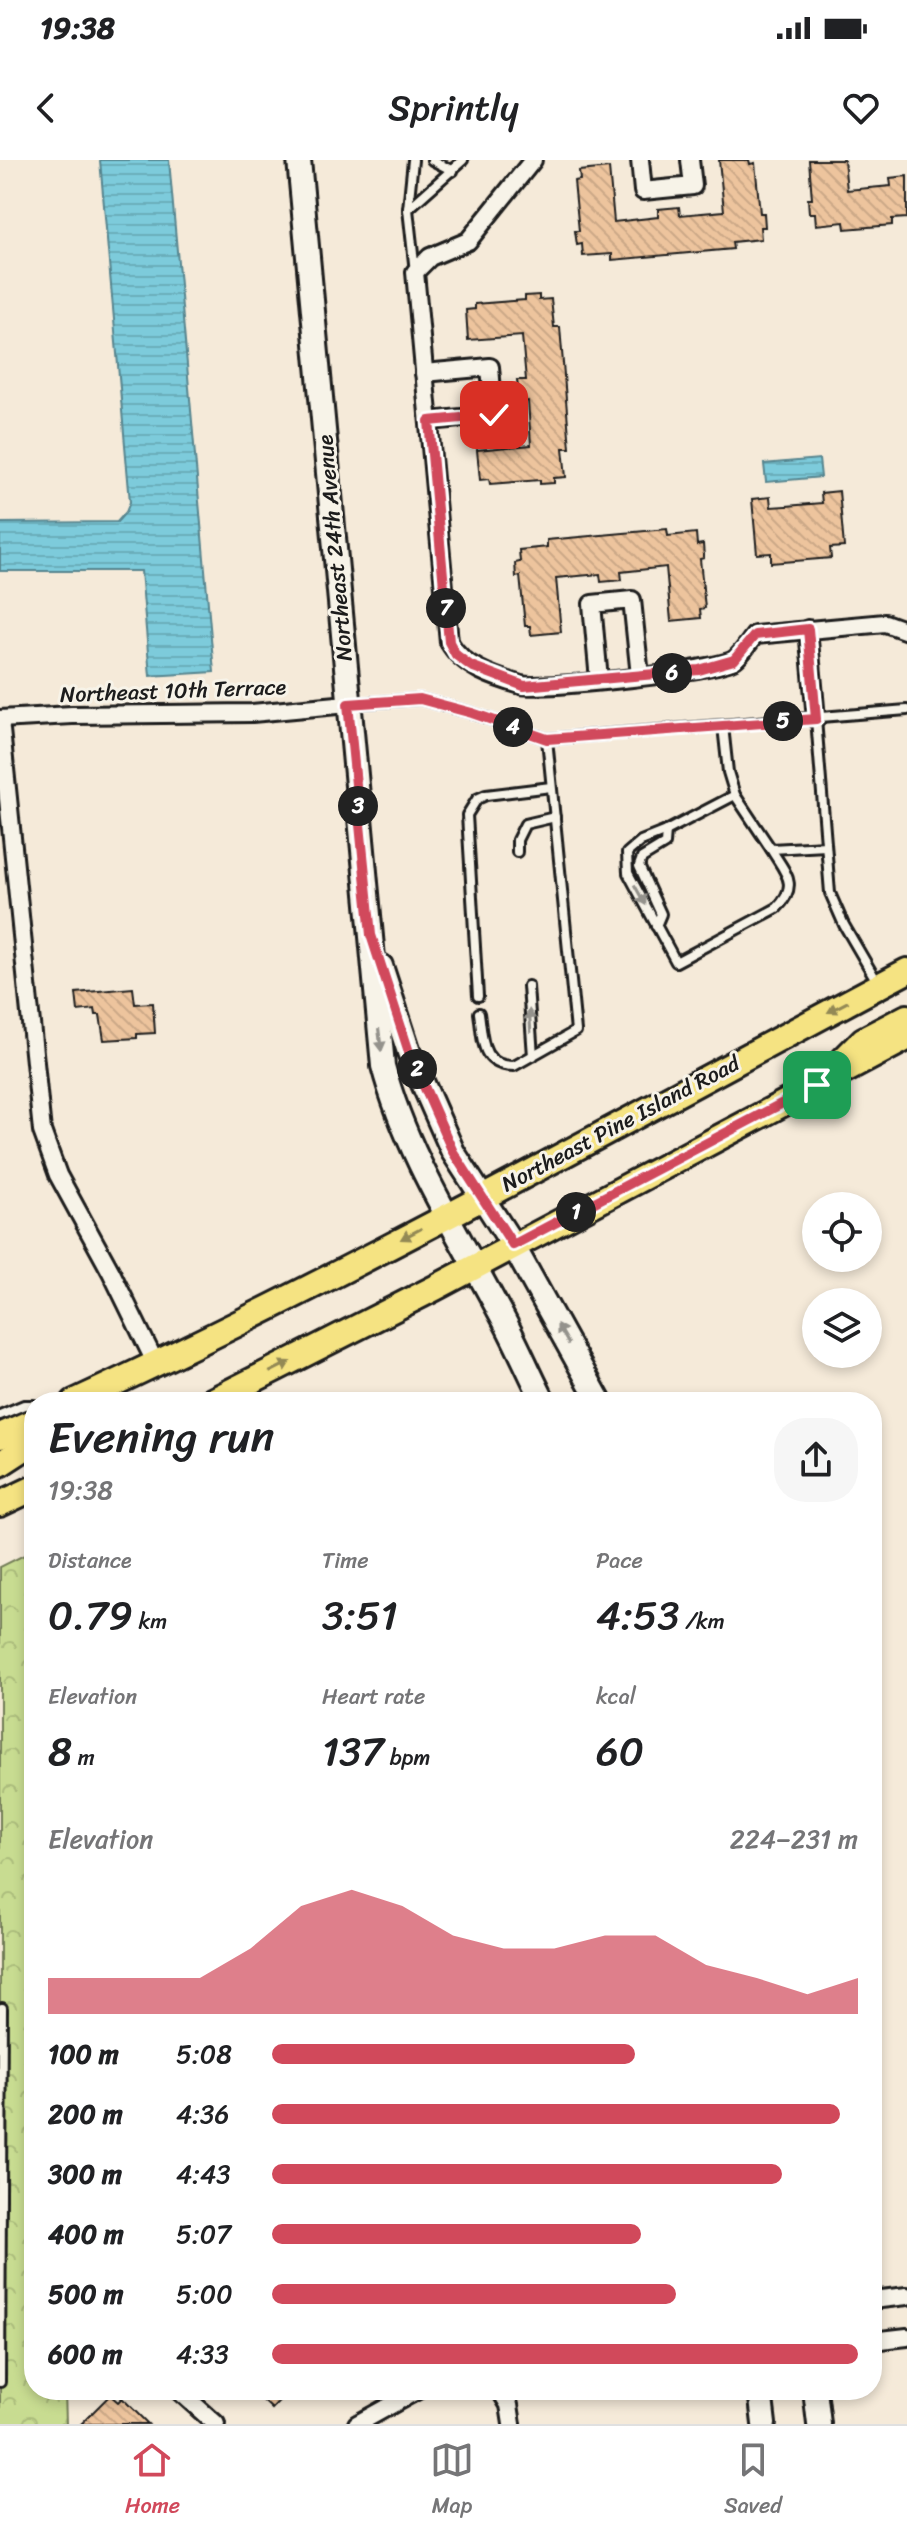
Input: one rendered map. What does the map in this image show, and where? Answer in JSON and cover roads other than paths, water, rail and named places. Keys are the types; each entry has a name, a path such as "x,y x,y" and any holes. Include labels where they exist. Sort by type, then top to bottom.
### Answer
{"main road":[{"name":"Northeast Pine Island Road","path":"96,1392 448,1215 907,971"},
{"path":"817,1085 863,1040 907,1017"},
{"path":"230,1392 474,1267 907,1038"},
{"path":"0,1436 24,1425"},
{"path":"0,1464 24,1448"},
{"path":"0,1504 24,1493"}],"street":[{"name":"Northeast 24th Avenue","path":"299,160 379,1037 390,1094 425,1174 539,1392"},
{"path":"533,160 468,241 430,257 415,272 449,642 456,655 471,666 524,686 699,670 734,660 755,635 885,623 907,631"},
{"path":"640,160 643,191 693,186 690,160"},
{"path":"424,373 490,367 494,415 429,421"},
{"path":"599,680 592,604 632,600 640,676"},
{"path":"808,629 816,719"},
{"name":"Northeast 10th Terrace","path":"0,720 72,715 252,713 348,704"},
{"path":"0,720 7,842 42,1131 58,1175 156,1364"},
{"name":"Northeast 24th Avenue","path":"371,935 409,1052 453,1152 513,1245 594,1392"},
{"path":"882,2299 907,2296"},
{"path":"882,2340 907,2337"},
{"path":"189,2400 216,2424"},
{"path":"357,2424 400,2400"},
{"path":"506,2400 512,2424"},
{"path":"761,2400 764,2424"},
{"path":"816,2400 819,2424"}],"lane":[{"path":"413,160 408,209 415,272"},
{"path":"432,160 453,171"},
{"path":"408,209 463,160"},
{"path":"348,704 420,699 547,739 907,710"},
{"path":"816,719 830,893 844,925 879,985"},
{"path":"723,726 728,772 735,795 790,882 789,896 777,908 676,962 628,873 627,853 641,841 735,795"},
{"path":"479,1013 485,1052 495,1063 514,1066 576,1031 547,739"},
{"path":"478,996 467,815 477,799 486,795 551,787"},
{"path":"517,852 517,840 525,824 555,817"},
{"path":"656,926 661,914 639,866 642,858 665,844 666,831"},
{"path":"771,849 826,846"},
{"path":"528,986 533,1056"},
{"path":"0,1415 24,1405"},
{"path":"0,2382 2,2008"}],"water":[{"path":"100,160 169,160 214,672 150,676 141,571 0,571 0,523 117,522 130,502"},
{"path":"819,459 821,477 766,482 764,464"}]}
